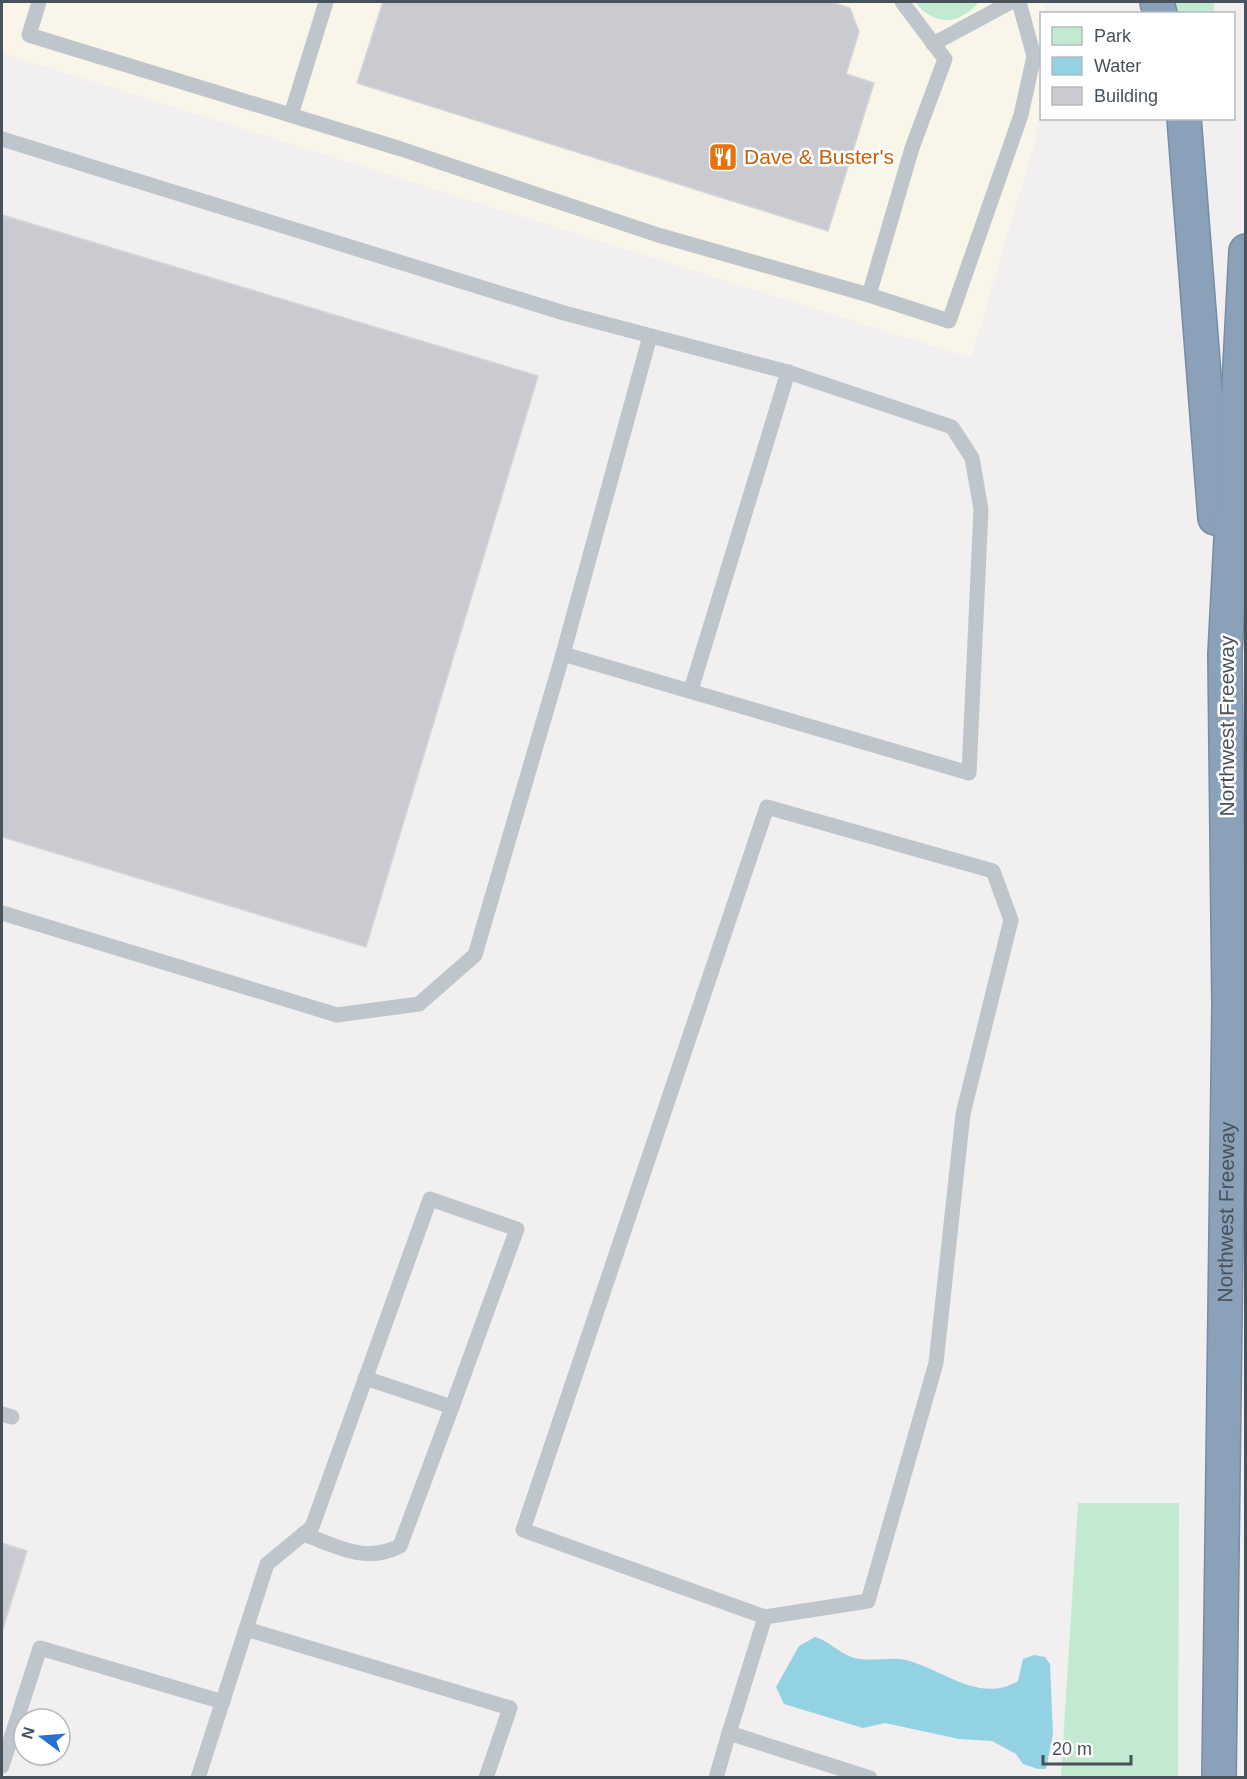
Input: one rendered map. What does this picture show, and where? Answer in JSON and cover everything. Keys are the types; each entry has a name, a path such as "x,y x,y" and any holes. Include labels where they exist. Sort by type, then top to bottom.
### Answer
{"highway":[{"path":"1184,120 1225,654"},
{"name":"Northwest Freeway","path":"1219,1778 1229,1006 1225,654 1245,251"}],"lane":[{"path":"39,2 29,34 401,149 658,235 869,295 949,321 1021,115 1034,56 1019,2"},
{"path":"291,116 326,2"},
{"path":"869,295 912,148 945,59 902,2"},
{"path":"933,44 1011,2"},
{"path":"2,139 564,313 788,372 952,427 972,458 981,509 969,773 563,654"},
{"path":"2,913 337,1016 419,1004 475,955 563,654 650,336"},
{"path":"691,690 788,372"},
{"path":"767,807 993,871 1011,920 963,1114 936,1364 868,1601 765,1617 523,1530 767,807"},
{"path":"198,1778 267,1564 303,1534 312,1527 430,1199 517,1229 400,1546 388,1552 364,1556 303,1534"},
{"path":"365,1378 452,1407"},
{"path":"716,1778 765,1617"},
{"path":"246,1629 510,1708 486,1778"},
{"path":"2,1766 40,1648 223,1702"},
{"path":"729,1733 870,1778"}],"shaded area":[{"path":"2,2 1043,2 1047,12 1040,12 1040,107 1036,138 971,358 2,53"}],"green space":[{"path":"915,2 979,2 963,16 946,20 930,15"},
{"path":"1172,2 1214,2 1214,12 1174,12"},
{"path":"1078,1503 1179,1503 1178,1777 1061,1777"}],"water":[{"path":"815,1637 851,1657 906,1660 962,1683 990,1689 1004,1687 1018,1681 1023,1659 1034,1655 1045,1657 1050,1664 1053,1734 1046,1769 1023,1764 1016,1754 992,1741 959,1739 885,1723 863,1728 784,1704 776,1687 799,1646"}],"building":[{"name":"Dave & Buster's","path":"383,2 831,2 850,8 859,32 846,74 874,83 828,231 357,83"},
{"path":"2,215 538,376 366,947 2,837"},
{"path":"2,1543 27,1551 2,1632"}],"place":[{"name":"Dave & Buster's","path":"723,157"}]}
